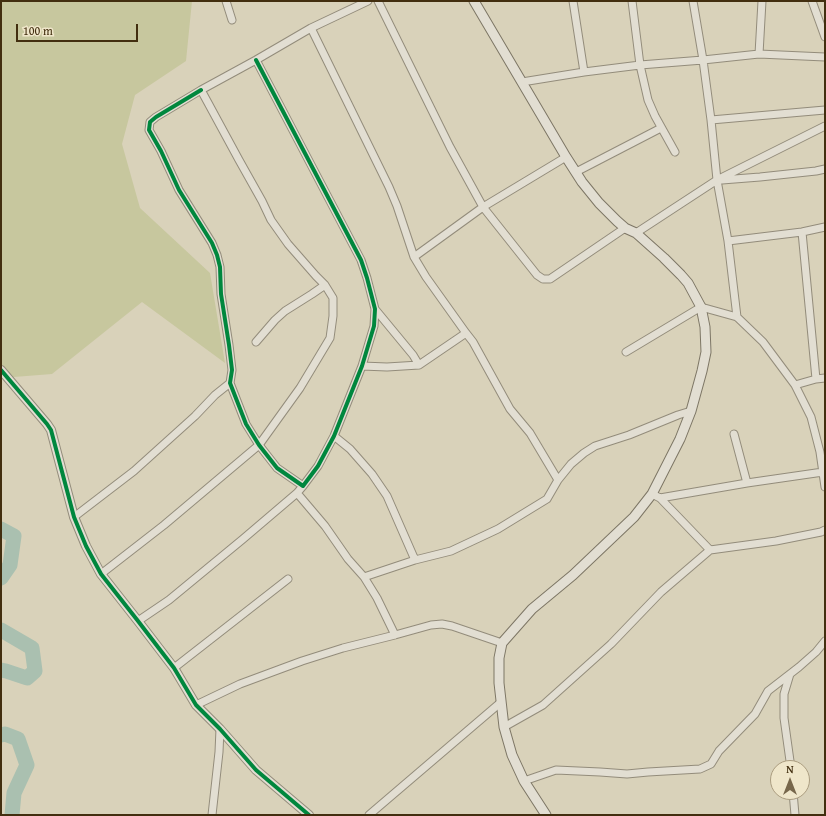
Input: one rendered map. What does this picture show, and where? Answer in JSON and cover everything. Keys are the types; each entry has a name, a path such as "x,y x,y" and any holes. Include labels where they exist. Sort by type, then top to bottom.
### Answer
{"main road":[{"path":"474,1 582,182 599,203 625,228 636,233 664,258 688,283 701,306 705,327 706,352 691,411 656,496 573,575 532,609 502,643 499,658 499,676 500,703 504,728 512,755 524,781 546,815"}],"street":[{"path":"226,1 232,20"},
{"path":"304,486 278,468 259,445 246,424 230,383 232,370 221,294 220,267 217,255 212,243 179,190 161,151 149,130 150,122 201,90 311,28 368,1"},
{"path":"378,1 450,147 483,208 537,275 543,279 550,279 625,228"},
{"path":"573,1 584,72"},
{"path":"632,1 640,65 648,100 661,128 675,152"},
{"path":"693,1 703,60 717,180 728,241 737,317"},
{"path":"759,54 762,1"},
{"path":"812,1 825,37"},
{"path":"311,28 389,187 414,257 426,277 473,342 510,409 530,433 558,480"},
{"path":"522,82 640,65 759,54 825,57"},
{"path":"138,621 169,600 304,486 318,466 334,436 362,366 374,326 375,309 361,260 256,60"},
{"path":"101,574 164,525 259,445 300,388 330,338 333,316 333,298 325,285 288,244 271,220 201,90"},
{"path":"711,120 825,110"},
{"path":"636,233 717,180 825,126"},
{"path":"576,172 661,128"},
{"path":"414,257 483,208 566,157"},
{"path":"717,180 816,171 825,168"},
{"path":"728,241 825,228"},
{"path":"802,232 816,379"},
{"path":"256,342 285,311 325,285"},
{"path":"626,352 701,306 737,317 763,342 795,385 811,417 825,487"},
{"path":"375,309 413,354 419,365"},
{"path":"362,366 387,367 419,365 466,333"},
{"path":"1,370 47,424 50,430 74,517 86,546 101,574 174,668 196,705 220,728 256,770 309,815"},
{"path":"795,385 825,378"},
{"path":"74,517 134,471 196,416 215,395 230,383"},
{"path":"364,577 415,560 451,551 498,530 547,499 558,480 571,464 595,446 629,435 691,411"},
{"path":"734,434 747,484"},
{"path":"334,436 350,449 372,474 387,496 415,560"},
{"path":"656,496 823,472"},
{"path":"297,493 325,526 348,559 364,577 377,598 396,635"},
{"path":"656,496 710,550"},
{"path":"504,728 543,705 611,644 661,592 710,550 776,541 825,530"},
{"path":"174,668 288,579"},
{"path":"196,705 240,684 343,648 431,625 442,624 452,626 502,643"},
{"path":"524,781 556,770 627,774 700,769 711,764 719,751 755,714 768,691 799,668 825,641"},
{"path":"789,760 784,718 784,694 790,674"},
{"path":"369,815 500,703"},
{"path":"212,815 219,752 220,728"},
{"path":"794,800 795,815"}],"green space":[{"path":"1,1 192,1 186,61 135,95 122,144 140,208 210,273 225,363 142,302 52,374 1,378"}],"waterway":[{"path":"1,529 14,536 10,565 1,578"},
{"path":"1,630 32,648 35,671 27,678 1,670"},
{"path":"1,735 5,734 18,739 27,765 14,793 12,815"}],"cycle path":[{"path":"201,90 156,117 150,122 149,130 161,151 179,190 212,243 217,255 220,267 221,294 232,370 230,383 246,424 259,445 277,468 303,486 318,466 334,436 362,366 374,326 375,309 361,260 256,60"},
{"path":"1,370 51,430 74,517 86,546 101,574 174,668 196,705 220,729 256,770 309,815"}]}
